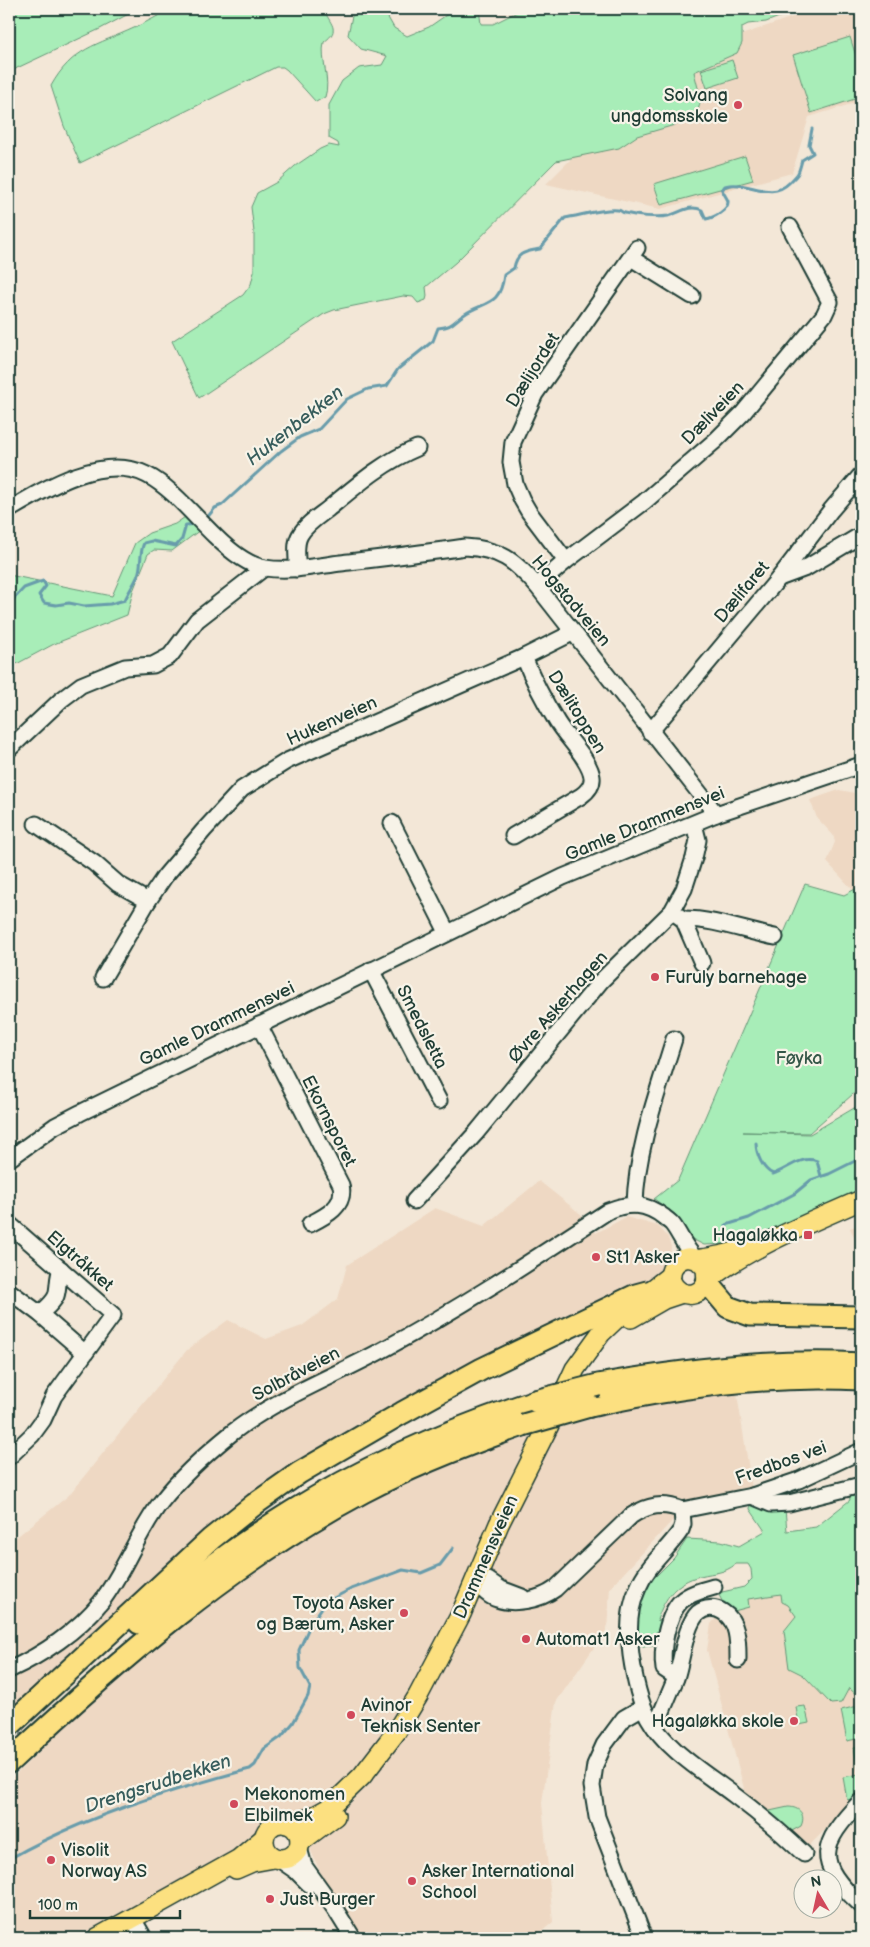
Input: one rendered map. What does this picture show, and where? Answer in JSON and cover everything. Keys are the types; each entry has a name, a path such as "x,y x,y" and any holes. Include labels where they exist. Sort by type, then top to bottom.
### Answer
{"highway":[{"path":"715,1290 750,1315 861,1317"},
{"path":"9,1726 211,1539 255,1504 299,1473 482,1369 636,1294 647,1292"},
{"path":"9,1738 128,1632 197,1578 292,1511 354,1476 419,1445 470,1424 535,1401 598,1385 674,1373 745,1365 824,1362 861,1364"},
{"path":"9,1762 66,1709 145,1641 211,1588 339,1506 402,1472 451,1451 523,1425 590,1406 666,1391 738,1381 825,1377 861,1378"}],"main road":[{"path":"762,1245 715,1290 688,1295 682,1294 673,1286 672,1271 678,1261 762,1245 861,1200"},
{"path":"696,1259 706,1268 715,1290"},
{"name":"Drammensveien","path":"287,1824 311,1818 329,1808 352,1787 382,1751 418,1696 461,1614 482,1584 499,1524 575,1369 601,1332 672,1271"},
{"name":"Drammensveien","path":"299,1845 349,1803 366,1785 398,1747 425,1704 586,1368 607,1340 628,1320 656,1303 682,1294"},
{"path":"97,1938 239,1859 264,1838 270,1828 281,1823 287,1824 297,1832 299,1845 292,1857 252,1862 232,1871 140,1931 111,1938"},
{"path":"264,1838 266,1850 277,1859"}],"street":[{"name":"Dæliveien","path":"537,586 566,560 644,502 716,440 742,413 824,315 830,302 790,227"},
{"name":"Dælijordet","path":"566,560 522,500 515,484 511,462 513,442 536,394 634,253 692,296"},
{"path":"297,569 296,546 300,534 308,525 395,457 417,448"},
{"name":"Hogstadveien","path":"9,510 33,496 88,472 111,468 132,470 148,476 175,497 229,549 264,568 297,569 465,547 482,548 506,557 519,566 537,586 716,814"},
{"name":"Dælifaret","path":"650,732 779,578 831,510 861,475"},
{"path":"779,578 806,568 861,535"},
{"path":"9,749 61,700 80,685 125,667 146,667 160,663 170,656 197,620 264,568"},
{"name":"Hukenveien","path":"103,978 148,901 165,876 213,819 242,789 287,761 524,657 574,632"},
{"name":"Dælitoppen","path":"513,836 582,796 590,788 592,780 590,768 552,713 537,687 524,657"},
{"name":"Gamle Drammensvei","path":"9,1159 56,1126 80,1113 447,932 588,865 716,814 861,765"},
{"path":"392,823 447,932"},
{"path":"36,824 94,863 118,884 148,901"},
{"name":"Øvre Askerhagen","path":"414,1201 476,1133 601,981 677,915 698,840 694,824"},
{"path":"677,915 719,922 738,930 775,937"},
{"path":"677,915 702,964"},
{"name":"Smedsletta","path":"371,970 439,1101"},
{"name":"Ekornsporet","path":"258,1025 341,1185 340,1202 326,1216 310,1224"},
{"path":"674,1040 648,1127 636,1180 635,1204 648,1207 672,1224 686,1250 696,1259"},
{"name":"Solbråveien","path":"9,1670 54,1644 88,1617 102,1601 160,1503 180,1480 233,1432 261,1412 301,1390 387,1348 464,1304 608,1211 624,1205 635,1204"},
{"path":"667,1220 675,1254 672,1271"},
{"name":"Elgtråkket","path":"9,1224 113,1315 54,1396 43,1420 32,1435 9,1457"},
{"path":"40,1314 55,1298 58,1285 57,1279 61,1269"},
{"path":"9,1291 40,1314 85,1353"},
{"name":"Fredbos vei","path":"682,1510 752,1496 799,1480 861,1451"},
{"path":"752,1496 772,1504 789,1503 861,1485"},
{"path":"482,1584 496,1599 510,1601 530,1599 547,1594 555,1589 631,1516 641,1510 662,1504 682,1510 683,1524 681,1530 648,1569 633,1600 629,1639 637,1690 643,1707 655,1728 685,1759 745,1803 804,1854"},
{"path":"676,1676 664,1669 663,1647 670,1620 681,1601 694,1593 714,1587"},
{"path":"655,1728 676,1676 690,1627 697,1614 706,1608 716,1608 731,1619 738,1637 738,1660"},
{"path":"643,1707 624,1718 604,1745 595,1765 592,1786 597,1817 644,1938"},
{"path":"861,1801 842,1822 834,1834 828,1850 829,1867 835,1879 861,1905"},
{"path":"299,1845 304,1866 353,1938"},
{"path":"277,1859 296,1871 335,1909"}],"shaded area":[{"name":"Solvang ungdomsskole","path":"816,9 861,9 861,101 809,117 792,173 660,209 546,184 621,109 741,35"},
{"path":"839,790 861,794 861,886 853,890 827,862 835,842 833,835 817,818 810,800"},
{"path":"539,1181 582,1215 596,1233 626,1217 658,1226 668,1237 671,1247 670,1254 663,1268 645,1281 580,1311 293,1469 9,1718 9,1543 68,1496 187,1350 228,1320 266,1339 302,1326 338,1299 347,1265 435,1208 484,1226"},
{"path":"861,1224 861,1252 850,1228"},
{"path":"737,1394 753,1495 683,1509 610,1588 607,1629 556,1702 542,1803 553,1922 534,1938 354,1938 336,1909 299,1823 87,1938 9,1938 9,1781 76,1716 227,1587 328,1524 435,1465 572,1424 678,1397"},
{"name":"Hagaløkka skole","path":"785,1588 861,1639 861,1793 809,1846 745,1792 707,1650 711,1624 727,1605"}],"green space":[{"path":"9,9 138,9 17,68 9,74"},
{"path":"171,9 324,9 333,26 332,33 324,42 323,49 327,83 325,97 316,102 287,70 283,67 276,67 80,163 64,126 51,86 68,63 86,49 139,26"},
{"path":"455,9 479,9 481,24 493,24 523,9 800,9 766,22 748,24 742,27 742,43 737,53 694,72 701,100 698,110 685,122 637,136 619,148 556,161 456,262 426,287 426,300 418,303 413,297 403,296 334,310 324,314 199,398 172,341 243,295 251,284 254,272 254,232 251,207 257,193 277,182 295,166 320,149 329,145 339,147 338,143 329,138 329,105 342,81 359,68 382,65 387,56 361,49 348,35 352,16 362,10 386,14 394,28 407,36 429,27"},
{"path":"850,37 861,72 861,97 811,113 793,55"},
{"path":"732,60 738,78 707,88 701,70"},
{"path":"745,156 753,180 661,205 654,184"},
{"path":"191,513 204,527 172,551 154,550 148,554 133,591 127,615 54,644 9,668 9,575 112,596 135,543 149,533 175,524"},
{"name":"Føyka","path":"805,884 844,895 861,886 861,1087 809,1133 743,1132 810,1134 861,1104 861,1186 852,1194 749,1240 727,1247 723,1244 704,1245 692,1239 675,1214 654,1199 678,1180"},
{"path":"861,1490 861,1699 849,1688 841,1703 831,1704 803,1675 789,1668 784,1631 796,1616 788,1605 782,1602 781,1594 748,1599 749,1607 734,1611 724,1605 718,1593 744,1587 752,1579 751,1569 748,1564 736,1564 723,1571 700,1576 678,1586 664,1604 657,1620 667,1623 659,1646 639,1646 637,1620 641,1601 651,1581 674,1558 687,1539 721,1541 739,1546 765,1531 750,1509 752,1496 785,1509 787,1531 816,1527 850,1500 849,1493"},
{"path":"805,1706 809,1723 799,1725 796,1707"},
{"path":"858,1706 861,1738 847,1741 841,1710"},
{"path":"861,1747 861,1791 855,1798 847,1800 843,1777 859,1774 854,1748"},
{"path":"788,1807 799,1810 803,1818 801,1826 790,1832 765,1812"}],"waterway":[{"name":"Hukenbekken","path":"205,520 215,508 222,505 281,451 300,437 319,429 347,399 368,389 387,386 398,369 433,341 438,328 451,325 465,314 495,298 499,293 504,275 514,268 517,259 526,252 540,249 565,218 612,210 641,216 663,217 693,208 702,210 706,219 709,218 720,213 728,204 722,190 725,186 742,185 774,190 782,188 789,183 798,173 802,160 813,153 809,145 812,129"},
{"name":"Hukenbekken","path":"9,604 24,588 43,581 46,586 39,595 44,603 56,605 69,603 84,606 110,604 125,600 138,575 144,543 152,541 176,546 182,539 186,525 197,524"},
{"path":"756,1143 761,1161 769,1172 773,1174 799,1161 811,1160 817,1161 821,1176"},
{"name":"Drengsrudbekken","path":"726,1225 749,1218 794,1194 811,1180 829,1174 861,1158"},
{"name":"Drengsrudbekken","path":"9,1859 71,1828 135,1803 250,1769 255,1765 264,1749 281,1737 293,1723 308,1696 310,1687 300,1668 299,1650 311,1623 326,1602 351,1589 403,1570 421,1573 440,1565 453,1548"}],"place":[{"name":"Solvang ungdomsskole","path":"738,105"},
{"name":"Furuly barnehage","path":"655,977"},
{"name":"Hagaløkka","path":"808,1235"},
{"name":"St1 Asker","path":"596,1257"},
{"name":"Toyota Asker og Bærum, Asker","path":"404,1613"},
{"name":"Automat1 Asker","path":"526,1639"},
{"name":"Avinor Teknisk Senter","path":"351,1715"},
{"name":"Hagaløkka skole","path":"794,1721"},
{"name":"Mekonomen Elbilmek","path":"234,1804"},
{"name":"Visolit Norway AS","path":"51,1860"},
{"name":"Asker International School","path":"412,1881"},
{"name":"Just Burger","path":"270,1899"}]}
